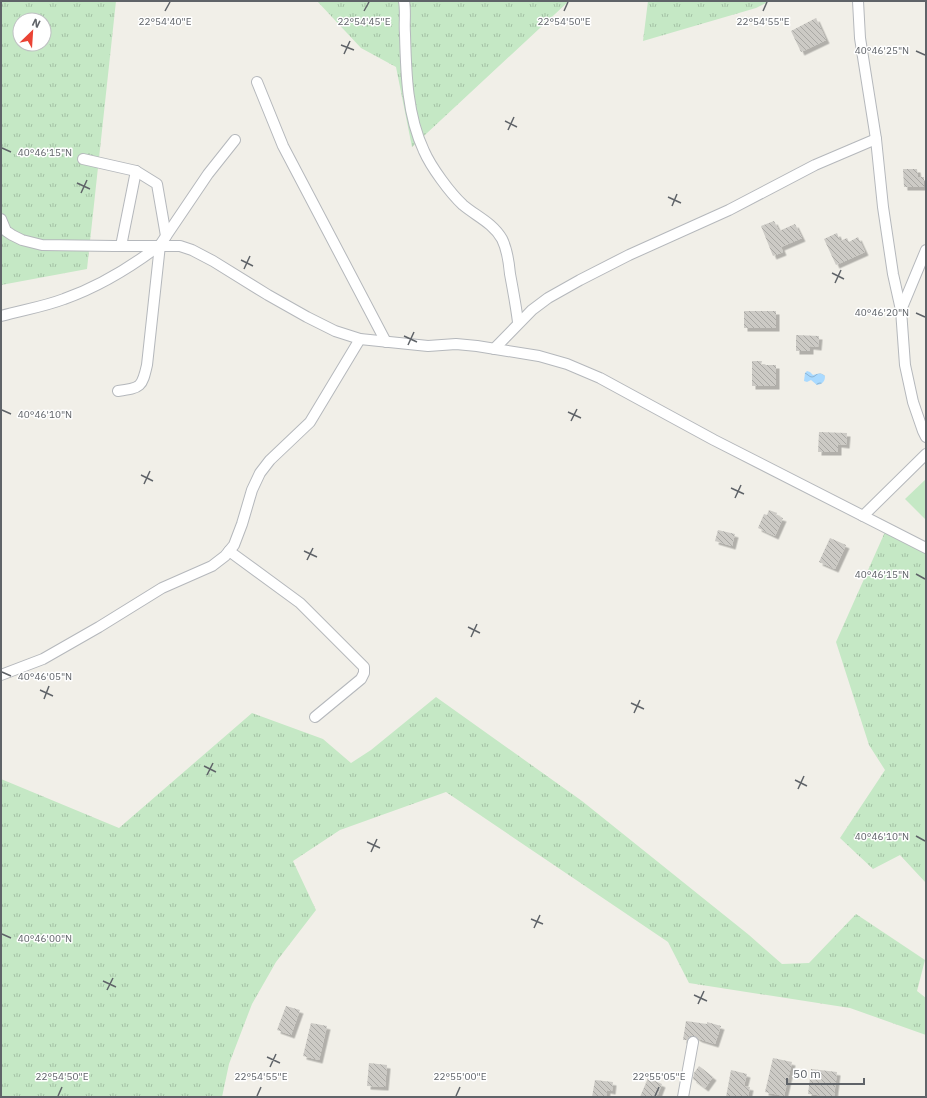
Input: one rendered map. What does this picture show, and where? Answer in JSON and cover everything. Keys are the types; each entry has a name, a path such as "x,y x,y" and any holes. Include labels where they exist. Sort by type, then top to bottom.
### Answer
{"street":[{"path":"404,1 406,10 404,29 408,86 415,123 424,151 445,184 455,196 465,206 486,221 502,240 509,264 518,322"},
{"path":"858,1 860,38 876,139 883,207 893,274 901,310 905,365 913,402 926,436"},
{"path":"257,82 283,146 386,342"},
{"path":"494,349 518,322 548,298 629,255 729,210 815,165 876,139"},
{"path":"1,316 64,299 92,288 125,269 160,245 208,174 235,140"},
{"path":"83,159 136,171 157,184 166,236"},
{"path":"121,246 136,171"},
{"path":"1,219 6,231 22,240 42,245 160,245 180,246 192,250 307,317 335,331 360,339 428,346 456,344 477,346 539,356 567,364 600,378 714,440 926,548"},
{"path":"118,391 136,388 143,382 147,365 160,245"},
{"path":"901,310 926,250"},
{"path":"1,675 42,659 99,627 162,588 212,566 225,556 234,545 252,490 260,473 270,460 310,422 360,339"},
{"path":"863,516 926,454"},
{"path":"229,551 300,603 364,667 364,673 361,679 315,717"},
{"path":"683,1097 693,1042"}],"green space":[{"path":"1,1 116,1 87,269 1,285"},
{"path":"317,1 569,1 412,147 396,67 361,48"},
{"path":"648,1 770,1 756,8 643,41"},
{"path":"926,479 926,520 905,499"},
{"path":"885,532 926,549 926,883 900,855 873,869 840,838 885,770 869,745 836,642"},
{"path":"436,697 582,801 749,935 782,964 809,963 856,914 925,960 917,991 926,998 926,1035 850,1008 689,983 668,942 446,792 340,830 293,861 316,910 276,962 252,1004 229,1064 222,1097 1,1097 1,779 119,828 252,713 323,739 351,763 371,750"}],"water":[{"path":"807,371 813,375 822,374 825,376 824,381 817,385 811,380 807,382 804,381 805,373"}],"building":[{"path":"816,18 826,40 801,52 791,31"},
{"path":"903,169 917,169 918,177 924,177 924,187 904,187"},
{"path":"774,221 779,231 795,224 802,238 781,247 783,252 773,256 761,226"},
{"path":"837,233 840,241 847,238 849,242 858,237 865,252 836,265 824,239"},
{"path":"744,311 776,311 776,328 744,328"},
{"path":"796,335 819,336 818,347 810,346 810,351 796,351"},
{"path":"752,361 762,361 761,365 776,365 776,386 752,386"},
{"path":"819,432 847,433 846,445 838,444 838,452 818,452"},
{"path":"769,510 777,513 776,516 783,518 775,536 758,528 764,514 767,515"},
{"path":"718,530 735,534 732,546 715,541"},
{"path":"830,538 846,545 835,569 819,562"},
{"path":"286,1006 300,1010 291,1035 277,1030"},
{"path":"686,1021 707,1024 707,1022 721,1026 715,1044 694,1036 690,1036 687,1040 683,1040"},
{"path":"311,1023 327,1026 319,1060 303,1056"},
{"path":"773,1058 792,1062 784,1096 765,1092"},
{"path":"369,1063 387,1065 385,1087 367,1086"},
{"path":"699,1066 713,1077 705,1088 693,1079 694,1073"},
{"path":"811,1069 837,1072 834,1097 808,1094"},
{"path":"731,1070 747,1074 744,1086 750,1087 748,1097 726,1097"},
{"path":"648,1078 662,1084 657,1097 640,1097"},
{"path":"595,1080 613,1082 612,1091 607,1090 606,1097 592,1097"}]}
